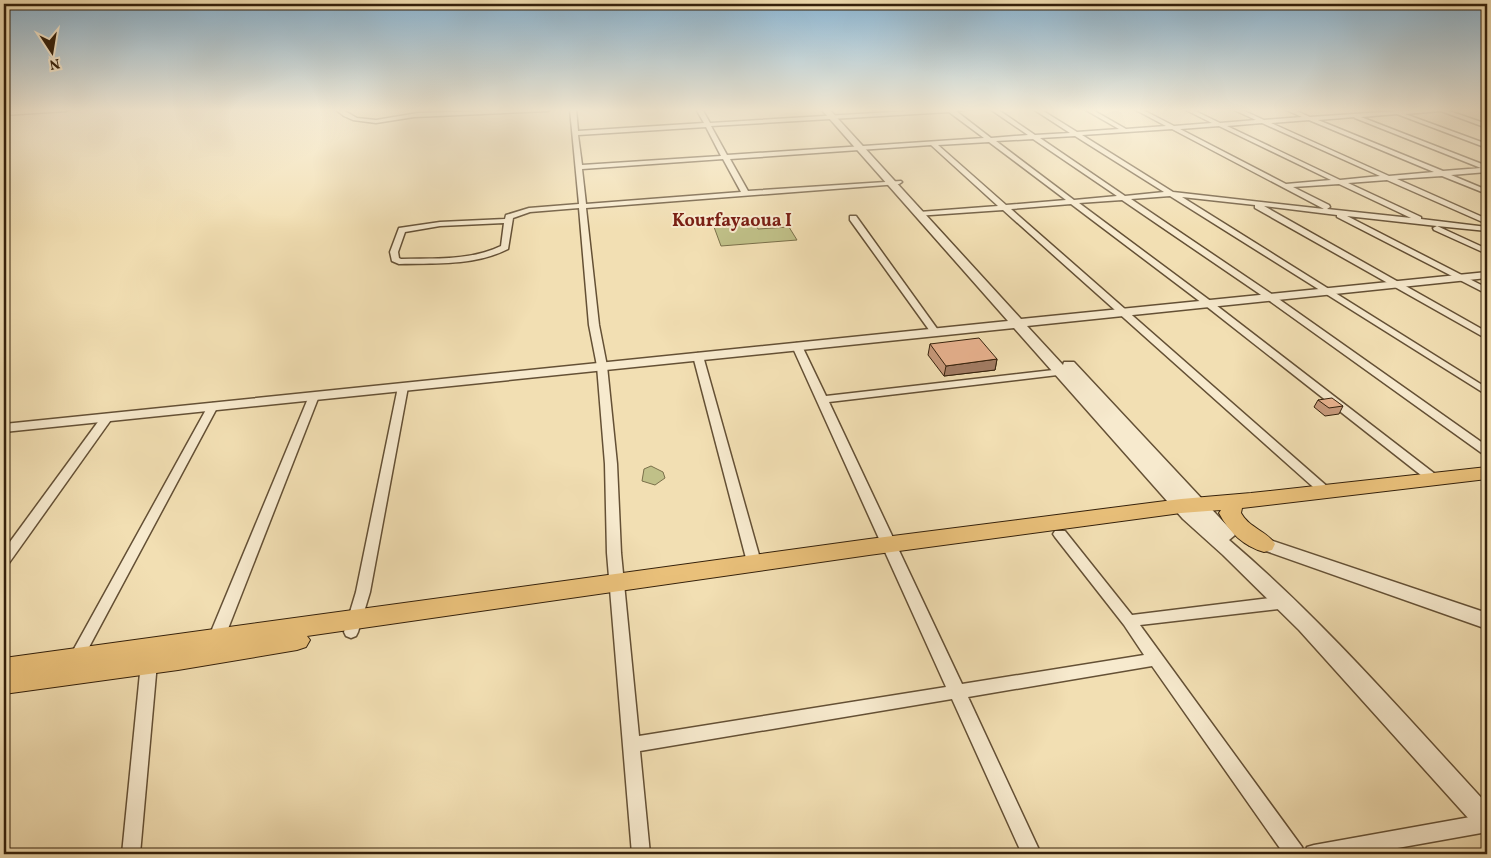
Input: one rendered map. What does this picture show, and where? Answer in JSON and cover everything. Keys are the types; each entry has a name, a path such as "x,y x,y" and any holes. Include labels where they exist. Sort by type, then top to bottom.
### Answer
{"main road":[{"path":"4,683 71,666 216,639 353,625 1240,502 1487,473"},
{"path":"1240,502 1230,513 1234,524 1264,544"},
{"path":"617,587 754,562 1060,534 1193,509"},
{"path":"4,669 149,663 353,625"}],"street":[{"path":"577,149 594,325 602,366 611,464 617,587 641,854"},
{"path":"720,149 745,193"},
{"path":"579,167 850,149"},
{"path":"865,149 1193,509 1220,530 1487,805"},
{"path":"939,149 1325,491"},
{"path":"1002,149 1209,304 1435,480"},
{"path":"1051,149 1270,297 1487,451"},
{"path":"1100,149 1329,291 1487,392"},
{"path":"1213,149 1487,291"},
{"path":"1272,149 1487,252"},
{"path":"1324,149 1487,222"},
{"path":"1383,149 1487,192"},
{"path":"1437,149 1487,169"},
{"path":"1284,186 1487,169"},
{"path":"509,221 500,221 410,228 402,230 394,252 395,259 400,262 478,257 495,254 505,247 508,235 508,226 509,217 530,210 895,182"},
{"path":"924,213 1172,194 1487,229"},
{"path":"1254,204 1487,336"},
{"path":"853,218 935,332"},
{"path":"4,428 1487,275"},
{"path":"1024,323 1062,372 1246,564 1289,602 1487,822"},
{"path":"797,346 1032,854"},
{"path":"698,356 754,562"},
{"path":"822,400 1062,372"},
{"path":"353,625 363,592 403,387"},
{"path":"216,639 314,396"},
{"path":"71,666 212,406"},
{"path":"4,560 107,417"},
{"path":"1220,530 1487,621"},
{"path":"1060,534 1157,659 1295,854"},
{"path":"1129,621 1289,602"},
{"path":"631,745 1157,659"},
{"path":"131,854 149,663"},
{"path":"1314,854 1487,822"}],"green space":[{"path":"755,223 758,229 789,227 797,240 721,246 714,227"},
{"path":"651,466 663,472 665,478 655,485 642,481 644,469"}],"building":[{"path":"979,338 997,359 946,366 930,344"},
{"path":"1332,398 1343,406 1329,408 1318,400"}],"district":[{"name":"Kourfayaoua I","path":"732,221"}]}
